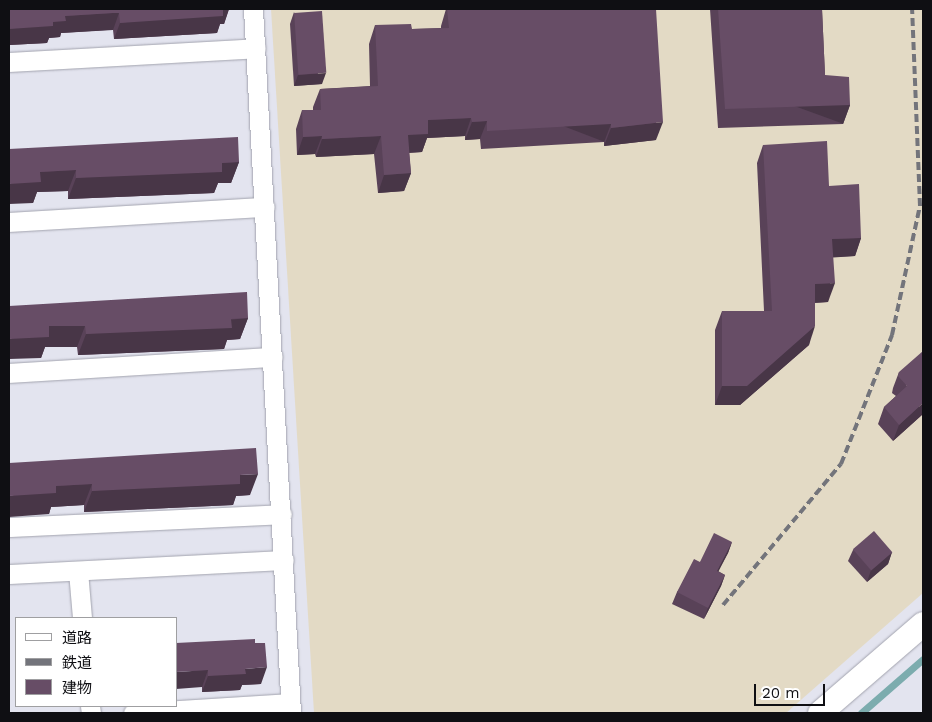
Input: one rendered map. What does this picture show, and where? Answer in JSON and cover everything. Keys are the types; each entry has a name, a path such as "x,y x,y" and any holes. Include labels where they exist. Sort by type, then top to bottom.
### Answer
{"street":[{"path":"133,713 291,708 254,9"},
{"path":"9,62 256,48"},
{"path":"9,222 265,207"},
{"path":"9,373 273,357"},
{"path":"9,527 282,514"},
{"path":"9,574 284,560"},
{"path":"78,570 82,617"},
{"path":"820,713 923,624"}],"shaded area":[{"path":"271,9 923,9 923,593 786,713 314,713"}],"building":[{"path":"9,9 223,9 223,16 120,23 119,13 113,13 65,16 66,21 53,22 53,26 9,29"},
{"path":"447,9 656,9 663,122 611,128 611,124 487,131 487,121 472,122 471,118 428,120 428,134 408,135 411,173 384,175 381,136 322,139 322,136 303,137 302,110 321,110 320,89 378,86 375,25 411,24 412,29 449,28"},
{"path":"718,9 822,9 825,75 849,77 850,105 725,109"},
{"path":"322,11 326,73 298,75 294,13"},
{"path":"238,137 239,162 222,163 222,172 76,178 76,170 40,172 41,182 9,184 9,149"},
{"path":"827,141 829,186 859,184 861,238 832,239 835,283 815,284 815,326 747,386 722,386 722,311 772,311 763,145"},
{"path":"247,292 248,318 231,319 232,328 86,334 85,326 49,326 49,337 9,339 9,306"},
{"path":"923,351 923,403 899,425 884,407 907,386 898,376 899,372"},
{"path":"256,448 258,474 240,475 240,484 92,491 92,484 56,486 56,493 9,496 9,463"},
{"path":"874,531 892,552 871,571 853,549"},
{"path":"714,533 732,542 717,571 725,575 708,608 677,592 694,559 700,562"},
{"path":"255,639 255,643 265,643 267,667 245,669 246,674 208,676 208,670 178,672 178,643"}],"waterway":[{"path":"861,713 923,659"}],"railway":[{"path":"723,605 841,464 892,335 920,206 912,9"}]}
